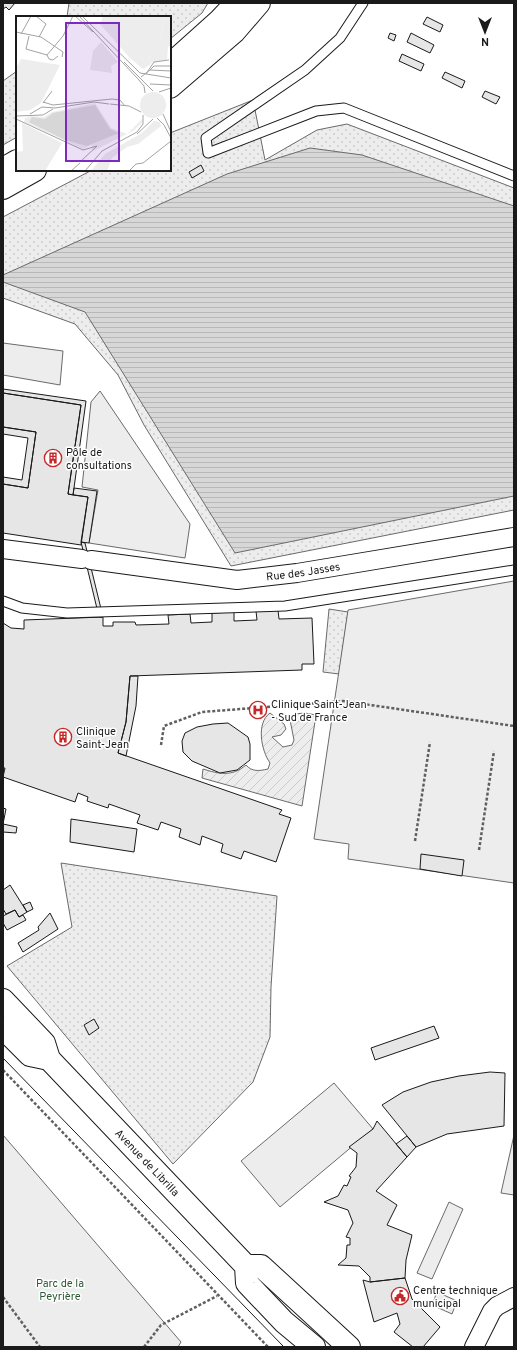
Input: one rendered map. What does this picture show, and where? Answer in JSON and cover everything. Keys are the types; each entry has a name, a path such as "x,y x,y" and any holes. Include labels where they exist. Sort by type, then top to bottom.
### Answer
{"main road":[{"path":"171,64 219,21 236,3"},
{"path":"171,86 234,32 259,3"},
{"path":"3,169 16,162"},
{"path":"3,188 32,171"},
{"name":"Avenue de Librilla","path":"3,1000 44,1043 49,1059 246,1266"},
{"path":"3,1028 30,1055 49,1059"},
{"path":"314,1347 284,1322 247,1283 246,1266 261,1266 349,1347"},
{"path":"284,1322 317,1338 327,1347"}],"street":[{"name":"Rue des Jasses","path":"3,549 237,580 297,574 514,537"},
{"path":"474,1347 492,1311 497,1306 514,1297"}],"lane":[{"path":"363,3 340,38 304,70 206,138 208,153 316,111 344,108 514,176"},
{"path":"3,601 22,608 67,613 285,606 514,570"}],"path":[{"path":"161,745 164,726 202,712 343,701 514,726"},
{"path":"415,841 430,742"},
{"path":"479,850 494,751"},
{"path":"3,1070 217,1296 268,1347"},
{"path":"144,1347 161,1325 217,1296"},
{"path":"3,1297 40,1347"}],"shaded area":[{"path":"69,3 208,3 202,13 171,38 171,16 67,16"},
{"path":"16,72 16,138 3,145 3,81"},
{"path":"253,100 265,160 317,130 347,124 514,188 514,510 231,566 144,425 118,375 75,324 3,298 3,217 90,171 171,171 171,133"},
{"path":"310,148 362,155 514,206 514,496 235,553 85,312 3,282 3,275 227,174"},
{"path":"3,343 63,351 60,385 3,375"},
{"path":"100,391 190,524 185,558 89,543 98,490 82,487 91,402"},
{"path":"514,581 514,883 348,859 349,844 314,839 348,610"},
{"path":"329,609 348,612 339,674 323,672"},
{"path":"270,713 284,724 286,729 281,735 272,737 283,747 292,745 294,740 290,720 294,714 305,713 316,715 302,806 202,778 203,769 220,773 230,773 241,769 246,765 251,769 256,770 268,769 270,763 262,744 261,730 266,717"},
{"path":"61,863 277,896 271,987 270,1037 253,1082 173,1164 7,966 72,927"},
{"path":"334,1083 373,1129 280,1207 241,1161"},
{"name":"Parc de la Peyrière","path":"3,1135 181,1342 178,1347 3,1347"},
{"path":"514,1135 514,1195 501,1193"},
{"path":"449,1202 463,1209 432,1279 417,1273"},
{"path":"437,1292 457,1301 452,1314 432,1305"}],"building":[{"path":"3,3 15,3 9,10 6,7 3,9"},
{"path":"427,17 443,25 440,32 423,24"},
{"path":"390,33 396,35 394,41 388,38"},
{"path":"411,33 434,45 430,53 407,42"},
{"path":"402,54 424,64 421,71 399,61"},
{"path":"445,72 465,81 462,88 442,78"},
{"path":"485,91 500,97 496,104 482,97"},
{"path":"201,165 204,171 192,178 189,172"},
{"path":"3,389 86,401 73,495 68,494 81,405 3,393"},
{"name":"Pôle de consultations","path":"3,393 81,405 68,494 88,497 81,545 3,533 3,484 28,488 36,432 3,427"},
{"path":"3,427 36,432 28,488 3,484 3,477 22,480 28,438 3,434"},
{"path":"74,488 97,491 89,543 81,542 88,497 73,495"},
{"path":"81,542 85,543 103,617 99,617"},
{"name":"Clinique Saint-Jean","path":"278,610 279,619 312,618 314,664 302,664 302,670 130,676 126,722 118,753 282,810 279,814 291,818 276,862 244,851 241,859 221,852 223,844 202,836 200,845 179,837 181,829 161,822 158,830 137,823 140,815 109,804 108,808 87,801 88,797 78,793 75,802 3,777 5,768 3,768 3,623 11,628 24,629 24,620 103,617 103,626 113,626 113,622 135,622 136,625 169,624 168,615 190,614 191,623 212,622 212,613 234,612 234,621 257,620 256,611"},
{"path":"130,676 138,676 136,706 126,756 118,753 126,722"},
{"path":"228,723 248,737 250,744 250,760 237,770 220,773 192,761 183,752 182,741 185,733 197,727"},
{"path":"3,808 6,809 3,824"},
{"path":"71,819 137,829 134,852 70,842"},
{"path":"3,824 17,827 16,833 3,832"},
{"path":"421,854 464,860 462,876 420,869"},
{"path":"10,885 27,912 19,917 15,910 6,914 3,909 3,890"},
{"path":"30,902 33,909 27,912 23,905"},
{"path":"15,910 19,917 23,915 26,920 7,930 3,923 3,916"},
{"path":"50,913 58,929 23,952 18,943 39,930 38,927"},
{"path":"94,1019 99,1028 89,1035 84,1025"},
{"path":"434,1026 439,1038 375,1060 371,1048"},
{"path":"490,1072 505,1073 504,1126 447,1134 416,1147 382,1105 403,1092 431,1082 459,1076"},
{"name":"Centre technique municipal","path":"377,1121 407,1157 376,1191 397,1205 387,1225 412,1235 406,1260 405,1278 370,1282 370,1277 359,1266 338,1265 346,1258 347,1245 350,1245 350,1238 346,1237 353,1223 348,1210 324,1202 338,1196 344,1185 347,1186 351,1177 349,1176 356,1167 357,1153 349,1147 373,1129"},
{"path":"407,1136 416,1147 407,1157 396,1144"},
{"path":"405,1278 412,1299 440,1327 423,1347 413,1347 394,1332 400,1324 397,1313 374,1322 363,1280 370,1282"}],"tram line":[{"path":"3,1058 284,1347"}],"place":[{"name":"Pôle de consultations","path":"53,458"},
{"name":"Clinique Saint-Jean - Sud de France","path":"258,710"},
{"name":"Clinique Saint-Jean","path":"63,737"},
{"name":"Centre technique municipal","path":"400,1296"}]}
